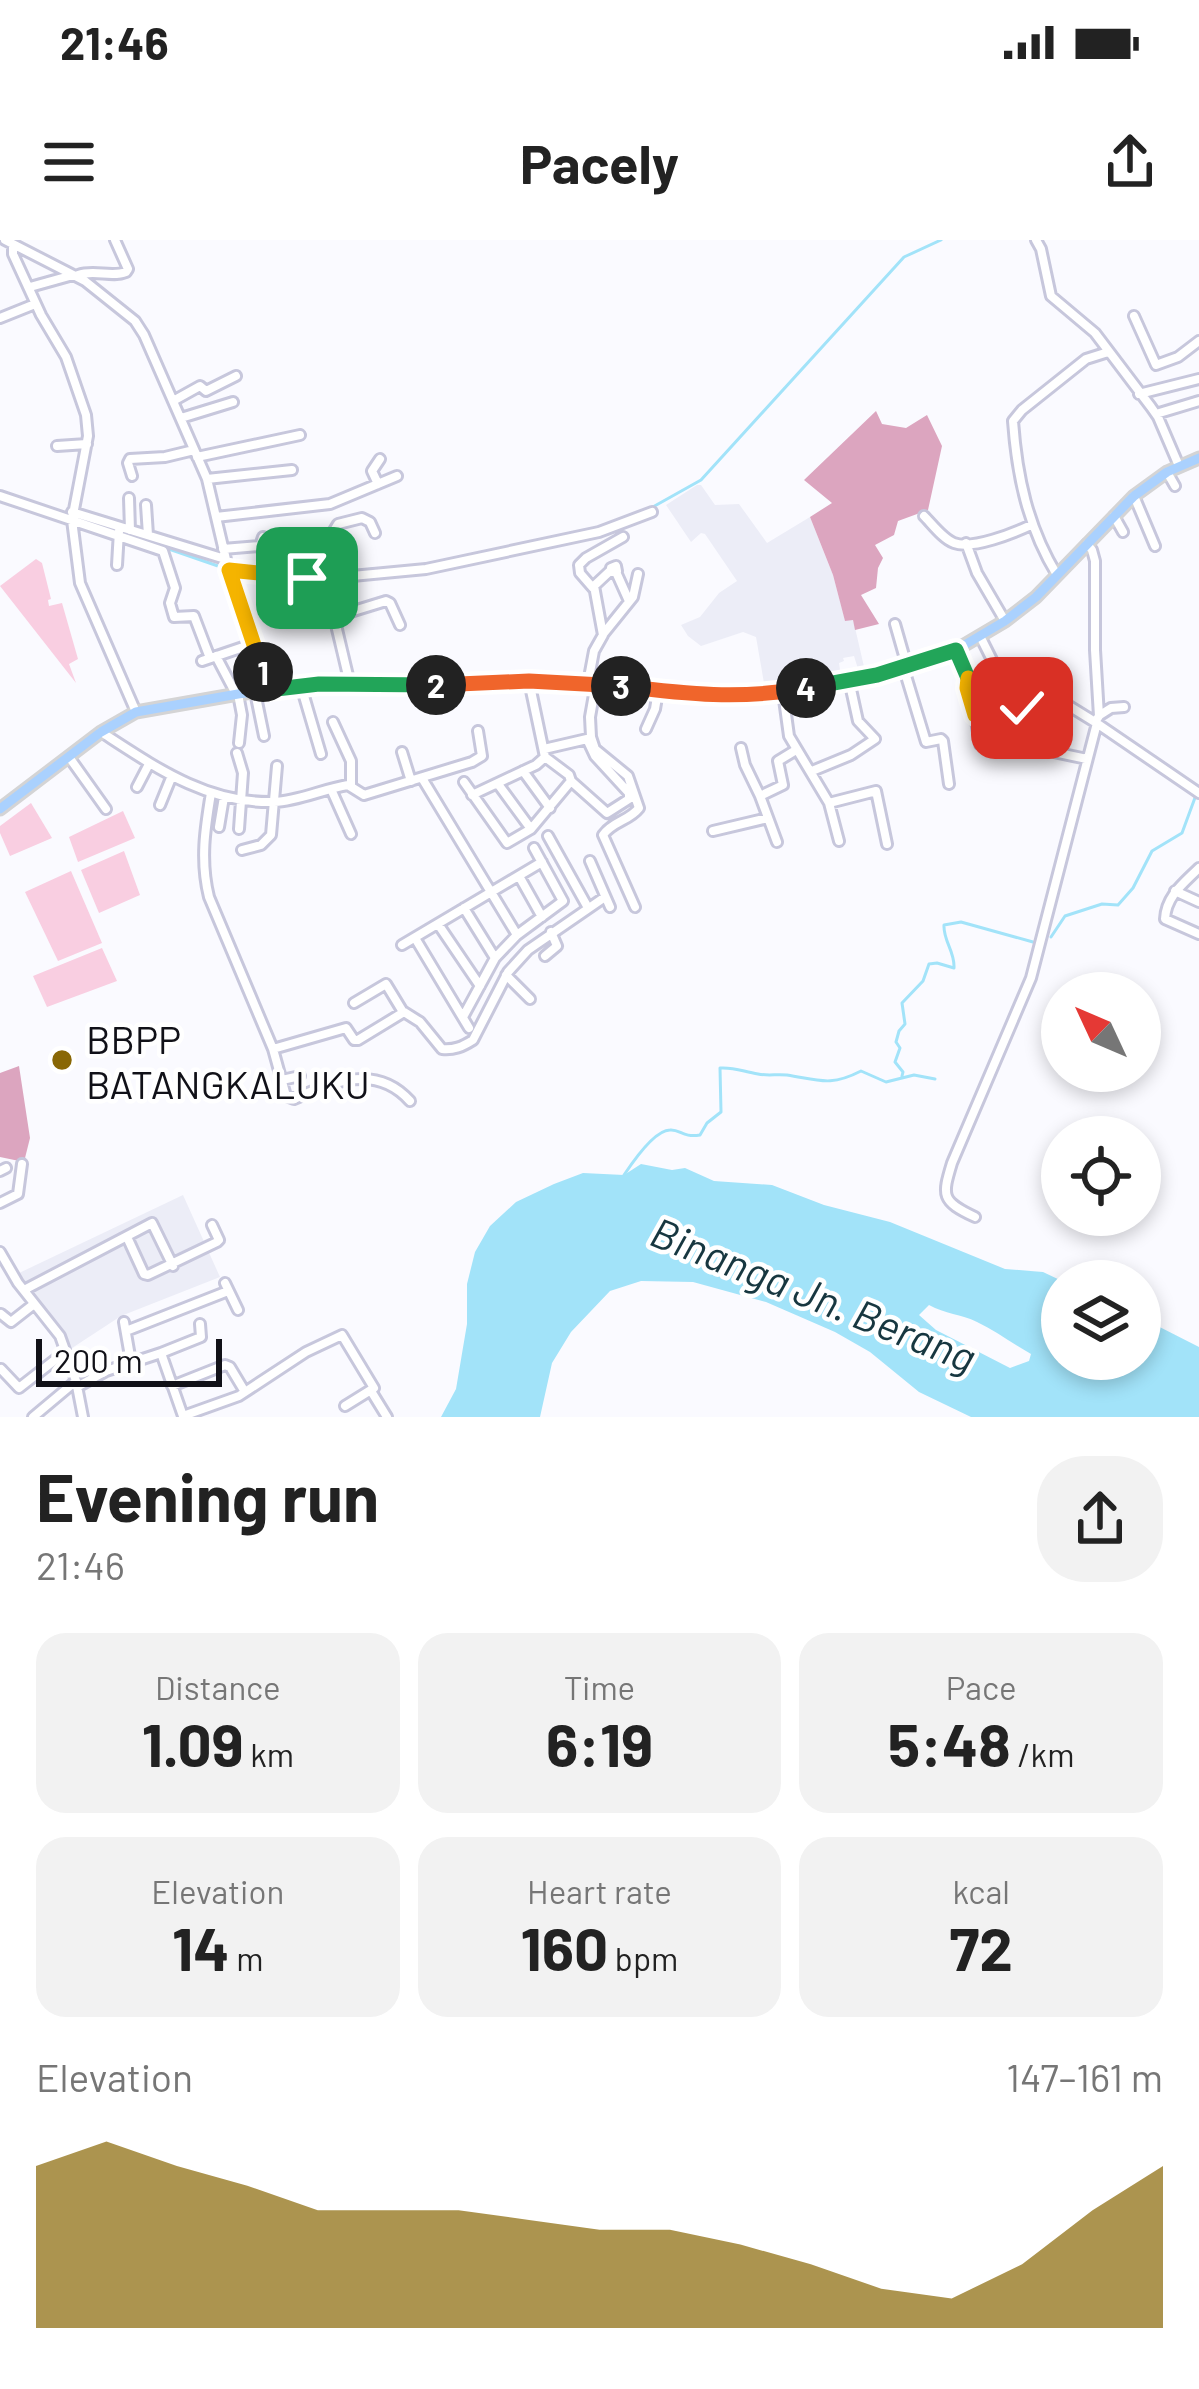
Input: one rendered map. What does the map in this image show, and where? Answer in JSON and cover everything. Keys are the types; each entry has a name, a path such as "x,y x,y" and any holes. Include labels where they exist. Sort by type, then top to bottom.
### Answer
{"main road":[{"path":"0,808 101,732 136,712 237,694 301,686 529,681 732,696 783,692 905,666 956,650 1005,622 1036,597 1134,496 1167,472 1199,458"}],"street":[{"path":"29,287 99,271 124,274 128,268 115,240"},
{"path":"1036,240 1051,296 1095,333 1156,414 1179,466"},
{"path":"9,243 75,275 135,321 144,335 206,479 226,561 268,690"},
{"path":"9,243 35,304 66,357 86,415 87,445 72,516 81,591 136,712"},
{"path":"0,318 35,304"},
{"path":"1134,316 1156,365 1178,357 1199,341"},
{"path":"1057,575 1031,525 1013,421 1086,359 1105,353"},
{"path":"173,401 200,386 206,391 236,376"},
{"path":"1139,394 1199,379"},
{"path":"1156,414 1199,401"},
{"path":"181,418 233,402"},
{"path":"132,476 128,463 132,458 196,453 300,435"},
{"path":"56,446 87,445"},
{"path":"378,484 372,471 380,459"},
{"path":"206,479 292,470"},
{"path":"1167,472 1175,486"},
{"path":"216,517 330,504 398,476"},
{"path":"0,496 121,531 165,554 175,588 170,601 174,617 194,616 210,658 237,694 243,773 238,829"},
{"path":"1134,496 1155,546"},
{"path":"117,565 129,498"},
{"path":"146,505 148,535"},
{"path":"121,531 293,576 374,576 599,532 652,512"},
{"path":"924,516 953,543 1000,538 1031,525"},
{"path":"1114,516 1123,532"},
{"path":"273,549 312,544 331,536 336,525 362,518 375,533"},
{"path":"226,561 260,546 263,537"},
{"path":"603,634 594,590 578,568 586,558 623,537"},
{"path":"966,543 1005,622"},
{"path":"312,544 317,575"},
{"path":"975,1216 950,1203 944,1188 1031,978 1097,720 1095,561 1087,544"},
{"path":"604,549 629,603"},
{"path":"594,590 613,570"},
{"path":"635,907 603,835 639,808 626,772 596,749 590,717 593,651 629,603 638,574"},
{"path":"293,576 295,607"},
{"path":"334,617 386,601 400,625"},
{"path":"331,604 350,684"},
{"path":"895,623 926,742 943,741 949,784"},
{"path":"981,638 996,668 1097,720 1198,792"},
{"path":"210,658 255,643"},
{"path":"956,650 969,680 980,744 1030,747 1088,759"},
{"path":"812,772 875,739 858,722 850,680"},
{"path":"472,794 523,771 544,753 586,739 629,799 607,813 544,753 529,681"},
{"path":"301,686 321,754"},
{"path":"646,729 658,691"},
{"path":"255,692 264,736"},
{"path":"783,692 786,726 829,803 839,841"},
{"path":"975,715 1027,707 1044,696"},
{"path":"1097,720 1112,708 1124,707"},
{"path":"333,722 351,761 352,786 364,795 478,760 482,756 478,731"},
{"path":"101,732 172,778 224,796 273,802 352,786"},
{"path":"741,748 777,842"},
{"path":"760,796 783,785 778,760 796,750"},
{"path":"402,752 517,935"},
{"path":"69,757 106,808"},
{"path":"136,787 149,764"},
{"path":"242,850 270,838 278,766"},
{"path":"523,771 550,808"},
{"path":"160,805 172,778"},
{"path":"464,782 504,842 531,829 571,781"},
{"path":"498,784 531,829"},
{"path":"331,789 351,834"},
{"path":"829,803 876,791 887,844"},
{"path":"211,793 203,858 208,896 273,1049 286,1096 291,1099 357,1078 391,1086 410,1101"},
{"path":"219,827 224,796"},
{"path":"713,831 768,818"},
{"path":"548,836 587,906"},
{"path":"464,1016 495,958 563,898 534,848"},
{"path":"590,861 610,907"},
{"path":"402,944 542,862"},
{"path":"1199,868 1175,891 1165,919 1199,934"},
{"path":"519,876 542,917"},
{"path":"1175,891 1199,902"},
{"path":"273,1049 346,1028 358,1040 403,1012 420,1022 436,1045 453,1050 473,1040 506,975 528,950 605,896"},
{"path":"464,908 495,958"},
{"path":"438,924 480,986"},
{"path":"545,956 557,946 551,932"},
{"path":"415,938 469,1028"},
{"path":"506,975 530,999"},
{"path":"354,1003 386,984 403,1012"},
{"path":"282,1080 300,1076"},
{"path":"0,1203 18,1194 22,1164"},
{"path":"24,1290 153,1223 173,1265"},
{"path":"127,1237 146,1276 218,1241 212,1226"},
{"path":"0,1252 59,1336 83,1417"},
{"path":"0,1279 12,1272"},
{"path":"131,1362 125,1327 226,1287 238,1310"},
{"path":"1,1314 11,1322 34,1304"},
{"path":"33,1417 75,1380 202,1337 200,1324"},
{"path":"160,1353 184,1416 245,1392 342,1335 374,1386 345,1406"},
{"path":"1,1369 19,1388 65,1352"},
{"path":"172,1386 225,1365 245,1392"},
{"path":"75,1380 106,1371"},
{"path":"371,1391 387,1417"}],"shaded area":[{"path":"876,411 882,424 906,428 927,415 942,446 928,510 898,521 894,535 875,545 883,558 876,588 861,595 879,624 855,630 853,620 845,621 810,517 832,503 804,480"},
{"path":"697,485 715,505 739,504 767,543 810,517 845,620 853,619 865,671 859,672 854,656 839,663 841,676 767,686 756,637 743,632 701,646 688,636 681,625 700,617 719,593 737,581 705,534 691,542 666,505"},
{"path":"36,559 42,563 49,606 62,603 78,659 69,664 76,683 0,586"},
{"path":"31,803 52,838 10,856 0,826"},
{"path":"123,811 135,838 78,862 69,837"},
{"path":"124,851 140,895 99,913 81,870"},
{"path":"71,871 102,943 58,961 25,892"},
{"path":"102,948 117,981 47,1007 33,976"},
{"path":"19,1066 30,1138 24,1162 0,1157 0,1073"},
{"path":"183,1195 220,1277 121,1316 69,1350 17,1274"}],"water":[{"name":"Binanga Jn. Berang","path":"641,1164 685,1168 714,1181 772,1185 890,1222 1005,1269 1041,1272 1041,1380 1161,1380 1161,1328 1199,1347 1199,1417 971,1417 919,1392 870,1352 835,1332 766,1302 693,1282 641,1281 610,1291 571,1332 552,1363 540,1417 441,1417 456,1389 475,1252 490,1226 516,1202 583,1173 624,1175","holes":["929,1305 971,1319 1031,1354 1029,1361 1010,1368 936,1330 919,1315"]}],"waterway":[{"path":"651,508 701,480 904,257 941,240"},
{"path":"108,528 218,566 272,570"},
{"path":"317,573 403,567"},
{"path":"1051,937 1065,916 1102,904 1118,905 1133,888 1152,851 1182,833 1196,795"},
{"path":"902,1076 895,1062 900,1048 896,1042 905,1024 902,1003 923,981 929,964 954,968 944,925 961,922 1033,942"},
{"path":"624,1175 657,1135 670,1130 700,1135 721,1112 720,1068 824,1081 861,1071 886,1082 914,1075 935,1079"}],"place":[{"name":"BBPP BATANGKALUKU","path":"62,1060"}],"route":[{"path":"307,578 229,570 268,690 319,684 529,681 751,696 877,675 956,650 969,680 975,715 1022,708"}]}
